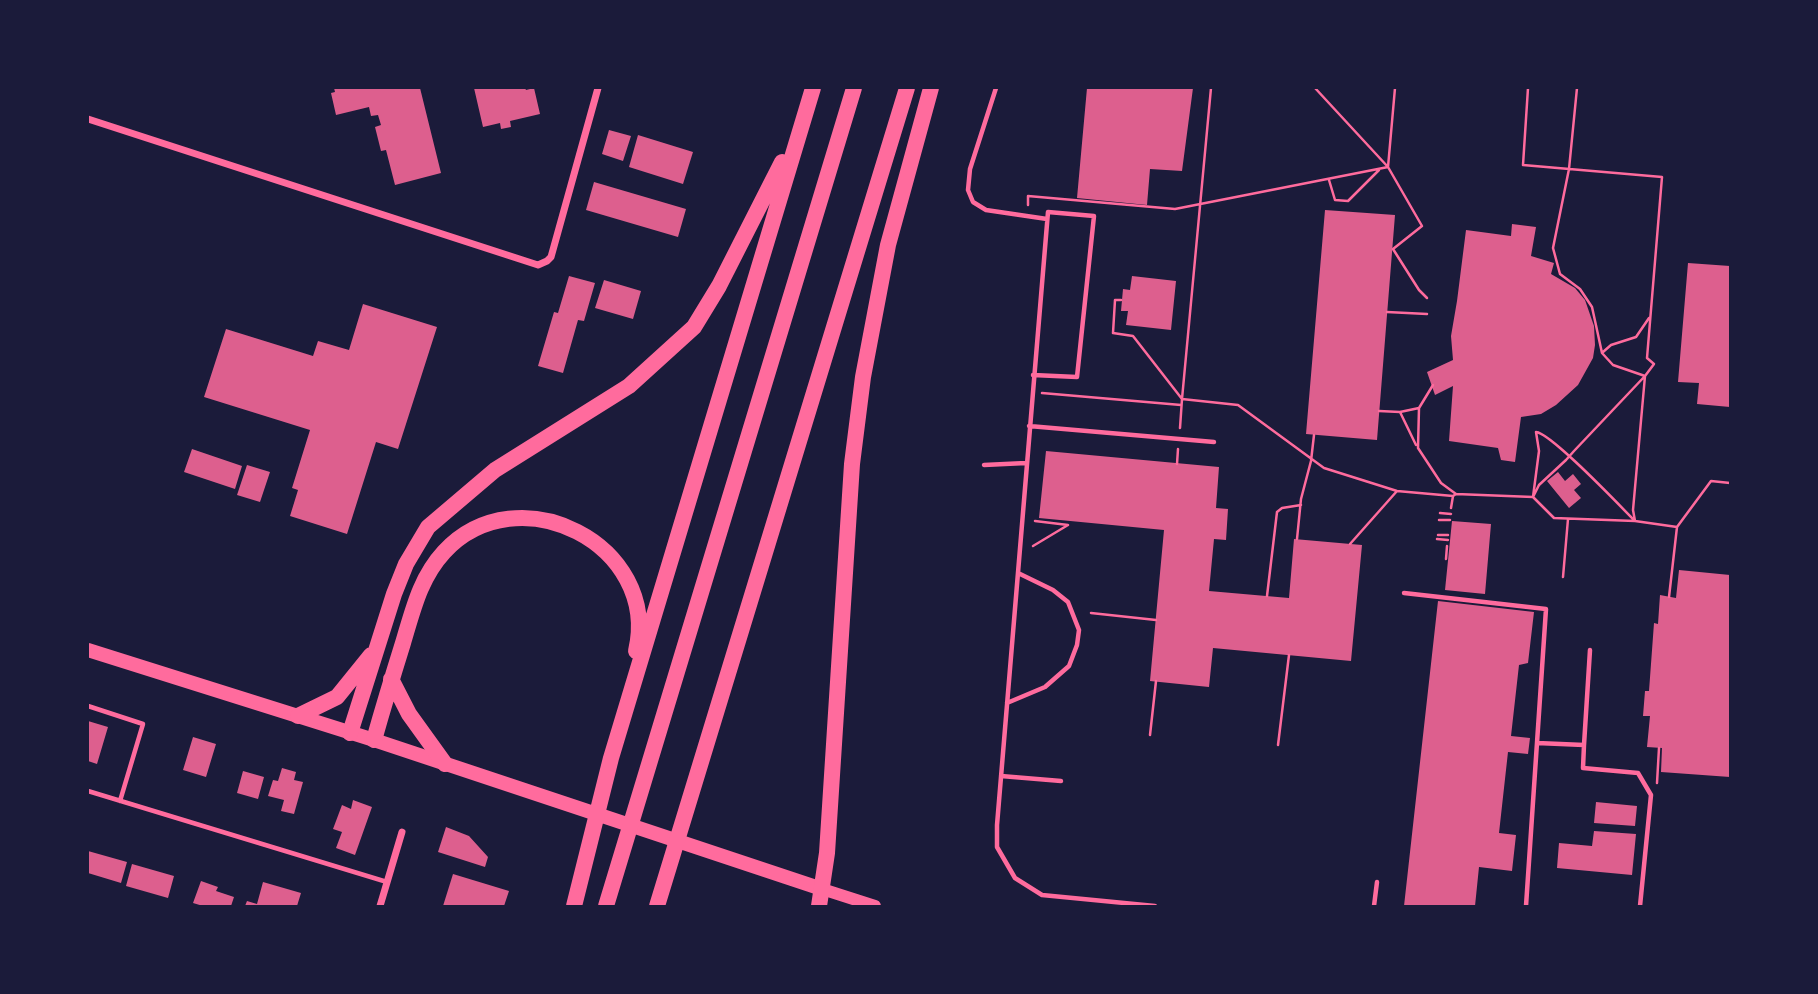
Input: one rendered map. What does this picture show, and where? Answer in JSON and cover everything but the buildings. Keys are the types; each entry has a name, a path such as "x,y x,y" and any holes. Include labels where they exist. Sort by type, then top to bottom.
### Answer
{"highway":[{"path":"350,733 406,564 428,527 495,470 629,386 694,327 719,286 780,169 812,88"},
{"path":"611,758 812,88"},
{"path":"606,906 854,88"},
{"path":"658,904 907,88"},
{"path":"819,906 827,853 852,464 863,377 888,245 931,88"},
{"path":"374,740 424,579 446,549 469,533 494,522 531,518 568,526 584,534 612,559 623,574 636,609 637,646 574,906"},
{"path":"298,716 337,696 377,648"},
{"path":"391,679 409,714 445,764"}],"main road":[{"path":"88,650 374,740 875,906"}],"street":[{"path":"88,120 519,260 543,264 551,257 598,88"},
{"path":"380,906 402,832"}],"lane":[{"path":"996,88 970,170 968,190 973,202 986,210 1047,219"},
{"path":"1033,375 1077,377 1094,216 1048,212 1031,392 997,847 1015,878 1042,895 1155,906"},
{"path":"1029,426 1214,442"},
{"path":"984,465 1026,463"},
{"path":"1007,703 1045,687 1069,666 1077,645 1079,629 1068,602 1054,590 1018,573"},
{"path":"1404,593 1546,609 1526,906"},
{"path":"1590,650 1583,768 1638,773 1651,795 1640,906"},
{"path":"88,706 143,724 120,801"},
{"path":"1537,743 1584,746"},
{"path":"1001,776 1061,781"},
{"path":"88,791 388,882"},
{"path":"1374,906 1377,882"}],"path":[{"path":"1181,415 1211,88"},
{"path":"1315,88 1388,167 1422,226 1392,249 1427,298"},
{"path":"1388,167 1395,88"},
{"path":"1528,88 1523,165 1662,177 1647,358 1654,365 1539,485 1533,498"},
{"path":"1577,88 1569,169 1553,248 1560,274 1580,289 1592,307 1602,353 1613,365 1645,376"},
{"path":"1028,216 1028,196 1175,209 1388,167"},
{"path":"1329,179 1335,200 1348,201 1380,169"},
{"path":"1121,300 1115,300 1113,333 1133,336 1182,399 1238,405 1324,468 1397,491 1533,498 1554,518 1635,521 1677,527"},
{"path":"1387,312 1427,314"},
{"path":"1602,353 1611,345 1636,337 1650,315"},
{"path":"1635,521 1633,510 1645,376"},
{"path":"1418,448 1419,408 1433,385"},
{"path":"1031,392 1181,405"},
{"path":"1379,411 1400,412 1419,408"},
{"path":"1400,412 1418,448 1441,483 1454,495"},
{"path":"1533,498 1539,451 1536,432 1546,435 1635,521"},
{"path":"1297,539 1314,435"},
{"path":"1669,597 1677,527 1711,481 1731,483"},
{"path":"1350,544 1397,491"},
{"path":"1451,508 1454,495"},
{"path":"1267,596 1277,512 1282,508 1301,505"},
{"path":"1440,513 1451,514"},
{"path":"1563,577 1568,519"},
{"path":"1439,520 1450,520"},
{"path":"1033,546 1068,525 1035,521"},
{"path":"1437,537 1448,537"},
{"path":"1446,559 1447,546"},
{"path":"1091,613 1156,620"},
{"path":"1278,746 1289,655"},
{"path":"1150,735 1156,681"},
{"path":"1656,793 1659,748"}]}
